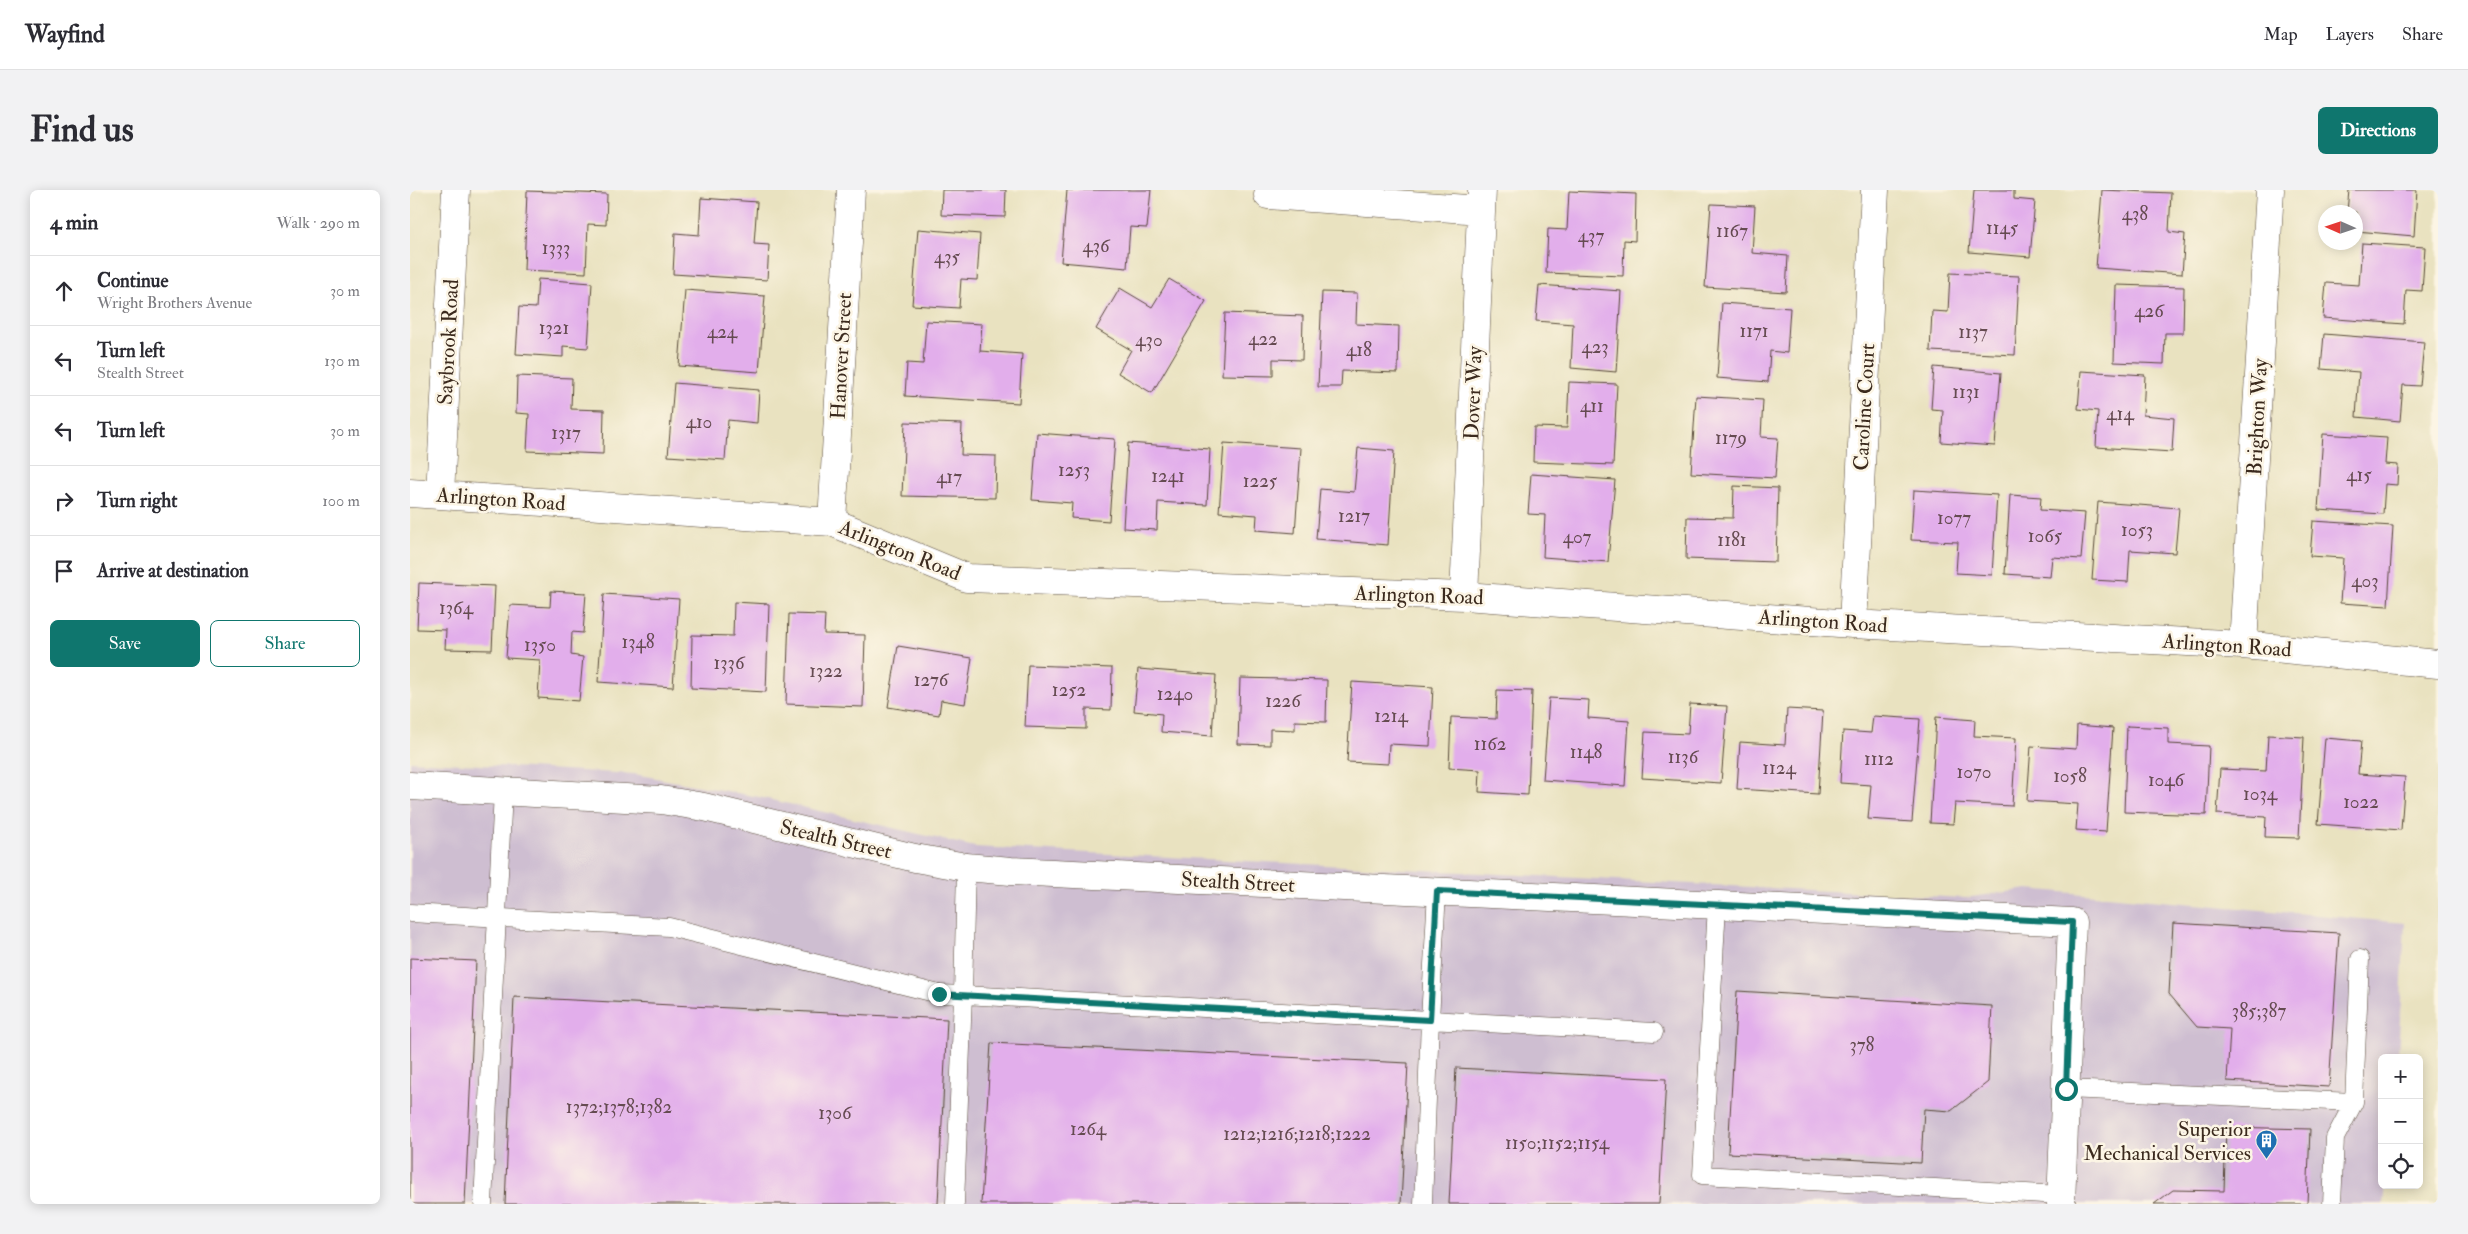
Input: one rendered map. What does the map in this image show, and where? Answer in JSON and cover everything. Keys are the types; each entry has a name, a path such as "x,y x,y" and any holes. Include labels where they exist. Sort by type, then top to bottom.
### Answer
{"street":[{"name":"Saybrook Road","path":"440,494 456,190"},
{"name":"Hanover Street","path":"832,522 851,190"},
{"name":"Caroline Court","path":"1853,624 1875,190"},
{"name":"Brighton Way","path":"2243,645 2270,190"},
{"path":"1268,195 1481,200"},
{"name":"Dover Way","path":"1464,596 1481,200"},
{"name":"Arlington Road","path":"410,493 832,522 967,578 1464,596 1853,624 2243,645 2438,664"},
{"name":"Stealth Street","path":"410,786 651,800 704,807 915,858 966,867 1011,871 2072,922 2066,1089"},
{"path":"2061,1200 2066,1089"}],"lane":[{"path":"483,1204 503,791"},
{"path":"955,1204 966,867"},
{"path":"1424,1204 1430,1020 1437,891"},
{"path":"1717,905 1702,1175 2061,1200"},
{"path":"410,913 669,927 939,994 1654,1032"},
{"path":"2332,1204 2335,1138 2354,1102 2360,960"},
{"path":"2066,1089 2354,1102"}],"shaded area":[{"path":"410,761 634,774 759,797 975,847 1965,898 2028,889 2405,923 2398,1054 2378,1054 2378,1189 2385,1189 2383,1204 410,1204"}],"building":[{"path":"942,190 1006,190 1005,217 941,215"},
{"path":"1067,190 1151,190 1147,228 1130,227 1127,268 1061,262"},
{"path":"1974,190 2014,190 2014,199 2035,201 2030,257 1969,252"},
{"path":"2102,190 2171,193 2169,232 2185,234 2182,274 2096,268"},
{"path":"2349,190 2417,190 2414,236 2363,232 2363,205 2348,205"},
{"path":"527,191 607,194 606,225 588,224 586,273 524,270"},
{"path":"1569,191 1636,194 1635,241 1624,240 1623,276 1546,273 1548,229 1567,230"},
{"path":"701,198 757,202 754,244 769,245 767,280 673,274 675,233 699,235"},
{"path":"1711,204 1755,206 1752,253 1788,256 1786,292 1705,287"},
{"path":"918,229 980,234 977,280 961,279 959,308 912,305"},
{"path":"2363,243 2425,247 2422,291 2406,290 2404,324 2323,318 2326,283 2359,285"},
{"path":"1950,273 2019,276 2015,355 1930,351 1932,311 1948,312"},
{"path":"538,279 592,283 588,348 563,346 563,357 516,354 519,307 536,308"},
{"path":"1169,279 1206,301 1152,393 1118,373 1131,350 1096,329 1120,288 1152,307"},
{"path":"1539,285 1621,291 1616,372 1571,368 1573,324 1536,321"},
{"path":"2116,285 2184,287 2183,333 2165,333 2164,364 2114,362"},
{"path":"685,290 765,296 759,372 679,366"},
{"path":"1322,292 1357,293 1356,324 1399,326 1398,373 1342,371 1341,387 1318,387"},
{"path":"1722,303 1790,308 1787,353 1770,351 1768,382 1717,378"},
{"path":"1225,313 1303,316 1302,360 1273,359 1273,376 1222,375"},
{"path":"926,321 982,324 980,351 1022,354 1019,403 905,396 907,363 923,364"},
{"path":"2324,334 2424,342 2420,386 2403,385 2400,421 2356,417 2359,372 2321,369"},
{"path":"1934,367 2001,373 1995,446 1941,442 1943,410 1931,409"},
{"path":"2081,371 2145,375 2143,415 2174,418 2172,452 2096,447 2098,411 2078,409"},
{"path":"517,376 572,378 571,409 604,410 603,454 527,451 529,414 516,413"},
{"path":"1569,382 1617,384 1613,465 1533,462 1534,427 1567,428"},
{"path":"674,383 759,390 757,423 728,420 725,460 668,456"},
{"path":"1696,396 1763,400 1761,437 1778,438 1775,478 1691,473"},
{"path":"905,422 962,424 961,455 996,456 995,498 902,496"},
{"path":"1037,433 1115,439 1109,521 1071,518 1072,503 1032,500"},
{"path":"2323,434 2387,438 2385,464 2398,465 2397,485 2385,484 2383,514 2318,510"},
{"path":"1128,443 1210,449 1207,505 1158,502 1157,530 1123,528"},
{"path":"1224,443 1301,448 1295,533 1256,530 1257,515 1219,512"},
{"path":"1358,448 1394,451 1388,545 1316,539 1320,489 1354,492"},
{"path":"1531,474 1615,480 1608,562 1543,557 1545,515 1528,514"},
{"path":"1734,486 1778,488 1776,562 1686,559 1687,517 1733,518"},
{"path":"1914,490 1997,495 1992,575 1956,573 1958,542 1911,540"},
{"path":"2010,495 2041,497 2040,510 2085,513 2081,559 2052,557 2050,577 2005,574"},
{"path":"2098,502 2179,508 2175,553 2130,550 2128,582 2092,580"},
{"path":"2313,521 2393,526 2388,606 2340,603 2343,558 2310,556"},
{"path":"419,583 495,586 492,650 445,649 446,630 417,629"},
{"path":"551,591 586,593 583,633 572,632 571,655 583,657 579,701 538,698 540,660 506,658 510,605 550,607"},
{"path":"604,594 679,599 673,687 598,682"},
{"path":"734,602 769,604 766,692 691,688 692,635 733,636"},
{"path":"789,614 825,615 824,634 865,635 863,707 786,704"},
{"path":"898,646 972,658 965,704 941,700 939,715 888,707"},
{"path":"1028,665 1112,668 1111,710 1086,709 1086,729 1025,727"},
{"path":"1138,669 1216,675 1212,736 1161,732 1162,714 1134,711"},
{"path":"1240,678 1327,680 1326,722 1295,721 1295,730 1270,729 1270,745 1238,744"},
{"path":"1352,682 1433,687 1430,746 1389,744 1388,764 1347,762"},
{"path":"1497,690 1532,691 1528,795 1479,792 1480,770 1449,768 1451,717 1496,719"},
{"path":"1549,698 1589,700 1588,718 1629,721 1625,786 1543,780"},
{"path":"1690,704 1727,706 1721,783 1642,778 1645,732 1688,734"},
{"path":"1787,709 1823,711 1818,794 1737,789 1740,742 1785,745"},
{"path":"1873,716 1920,719 1912,822 1868,819 1871,785 1840,783 1843,731 1871,733"},
{"path":"1936,717 1975,720 1974,736 2016,738 2012,806 1955,803 1953,824 1930,823"},
{"path":"2077,725 2113,728 2106,832 2076,830 2078,804 2027,801 2031,746 2076,749"},
{"path":"2127,726 2168,728 2168,744 2209,746 2206,815 2124,812"},
{"path":"2268,735 2304,737 2299,838 2265,837 2266,817 2217,814 2220,769 2266,771"},
{"path":"2325,738 2361,741 2358,774 2405,777 2401,830 2318,824"},
{"path":"2173,923 2339,933 2329,1087 2227,1081 2230,1029 2197,1027 2169,994"},
{"path":"410,958 476,961 465,1204 410,1204"},
{"path":"1737,991 1992,1006 1988,1082 1951,1111 1924,1109 1921,1163 1728,1153"},
{"path":"514,997 947,1019 938,1204 505,1204"},
{"path":"991,1043 1408,1063 1401,1204 981,1204"},
{"path":"1456,1068 1666,1079 1659,1204 1449,1204"},
{"name":"Superior Mechanical Services","path":"2226,1127 2310,1129 2307,1204 2154,1204 2173,1190 2224,1191"}],"place":[{"name":"Superior Mechanical Services","path":"2267,1160"}],"route":[{"path":"939,994 1430,1020 1437,891 2072,922 2066,1089"}]}
